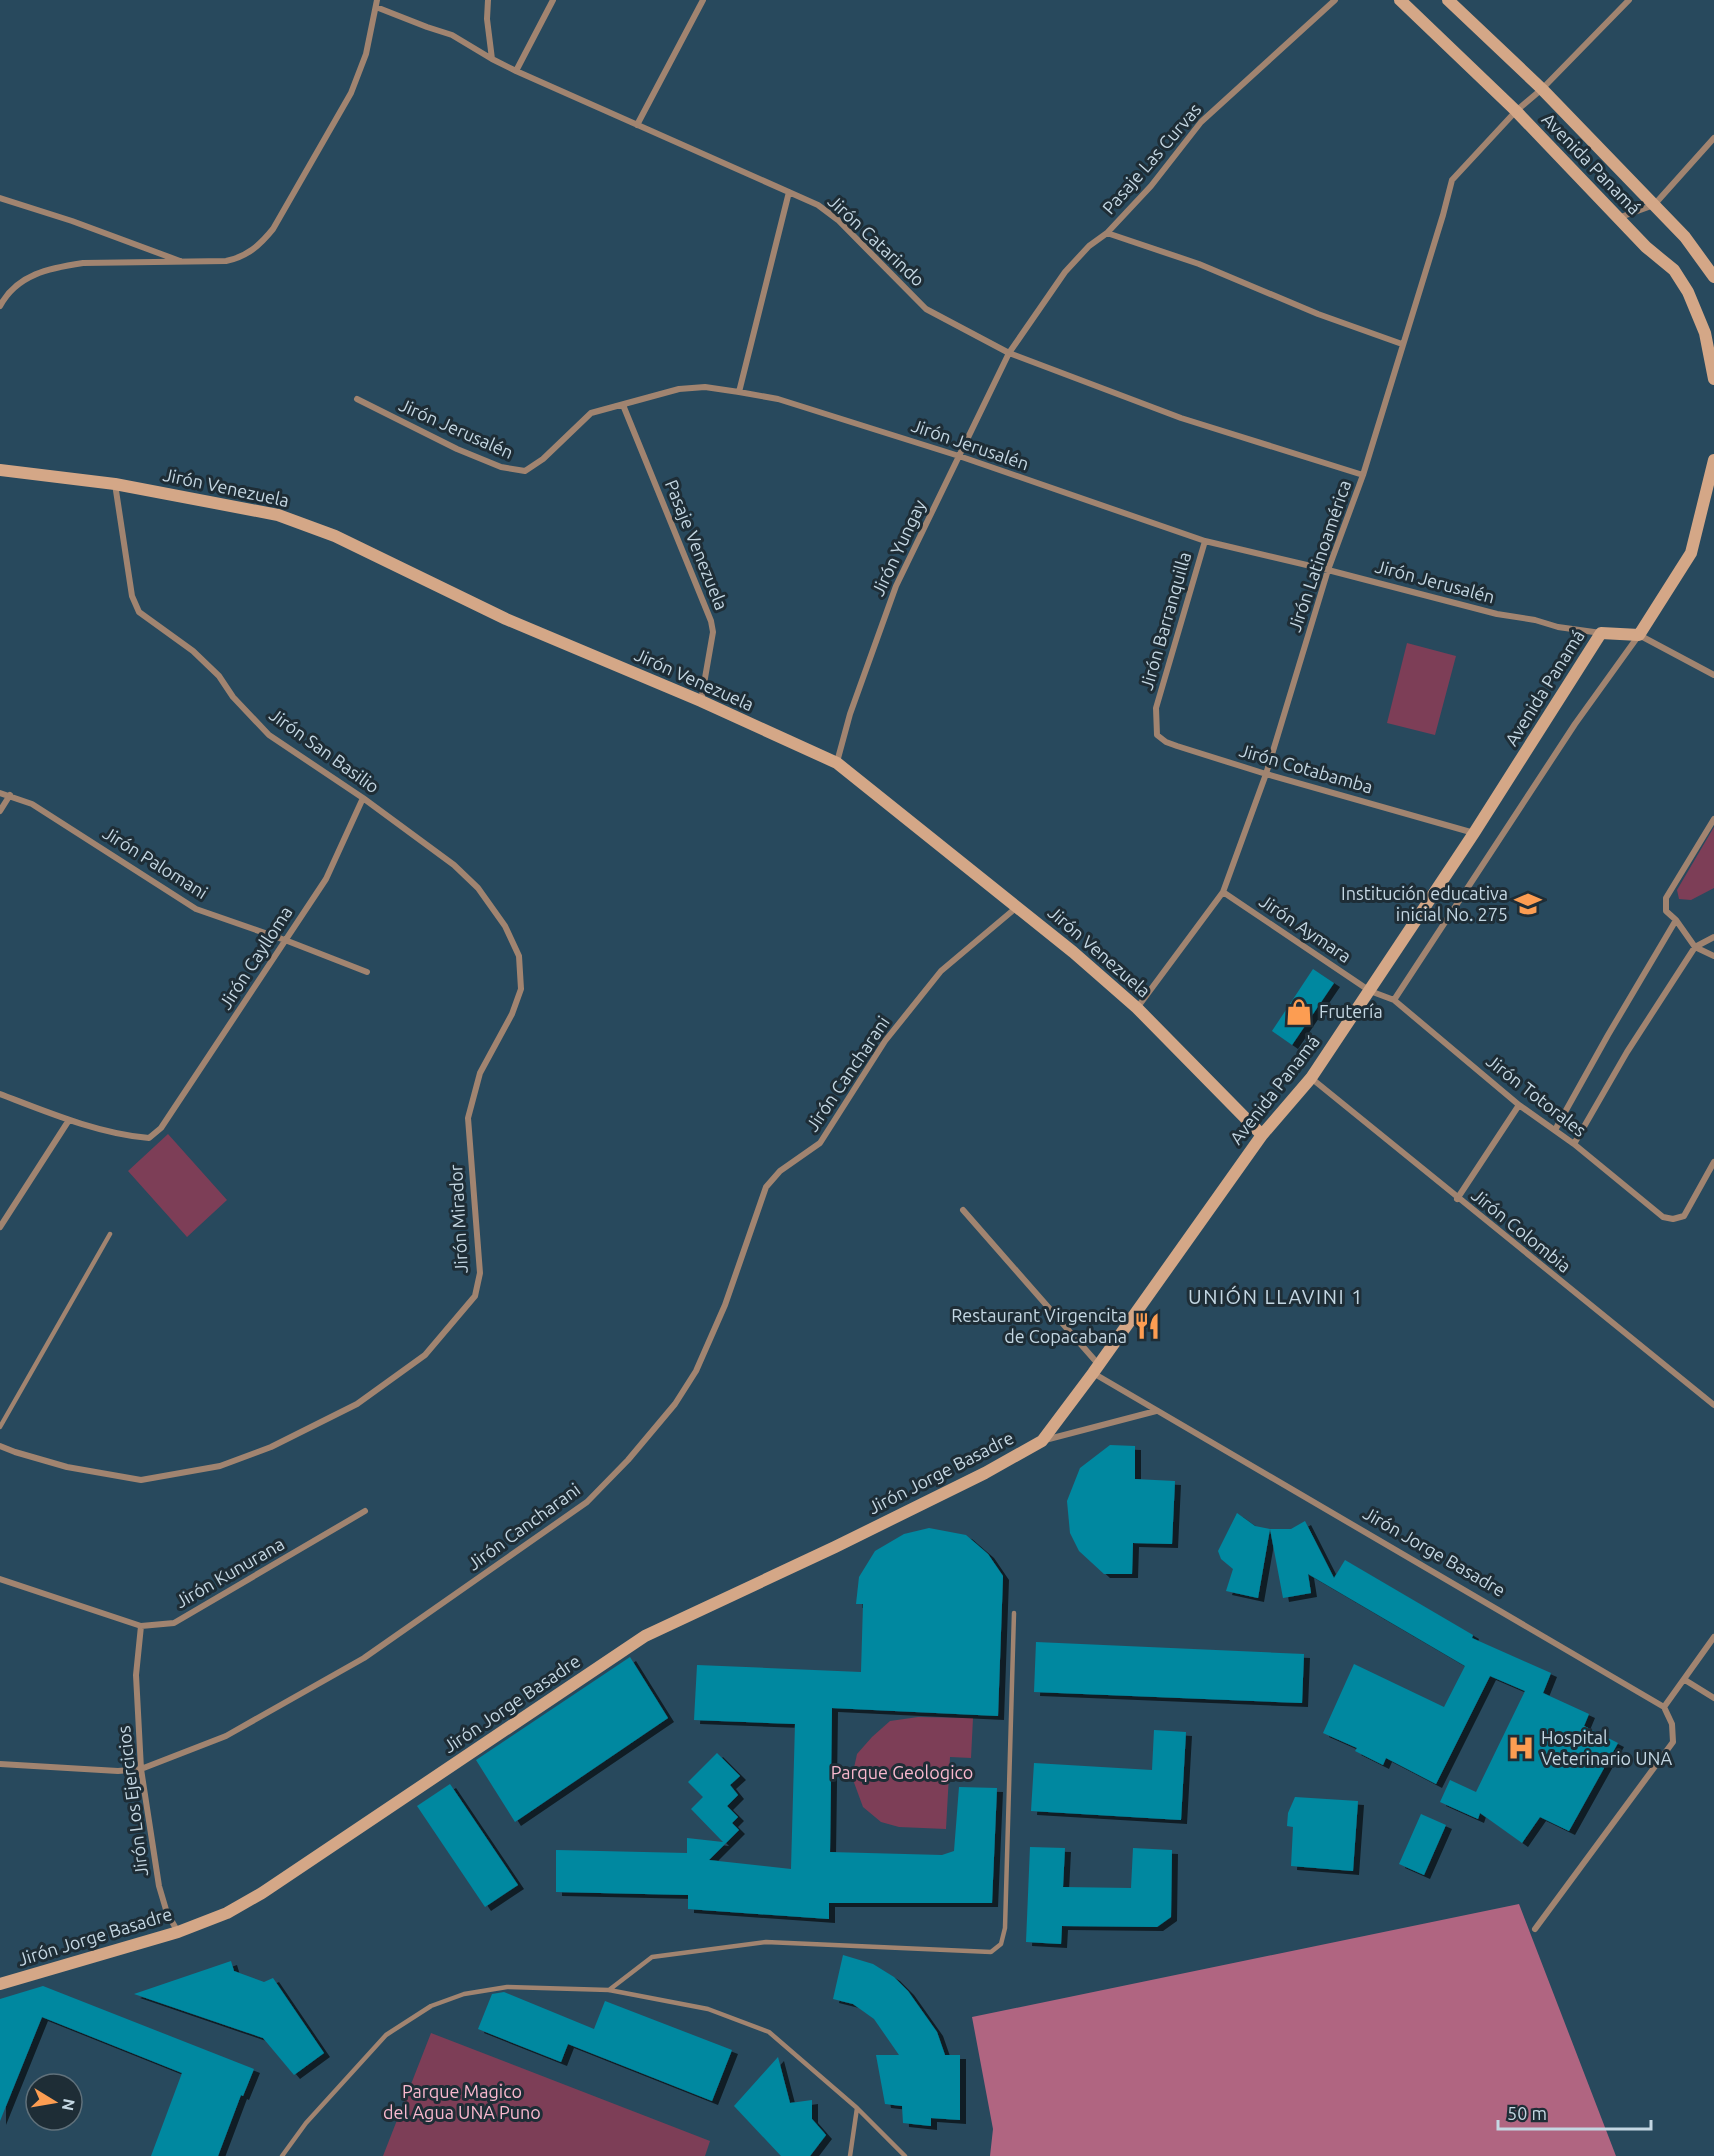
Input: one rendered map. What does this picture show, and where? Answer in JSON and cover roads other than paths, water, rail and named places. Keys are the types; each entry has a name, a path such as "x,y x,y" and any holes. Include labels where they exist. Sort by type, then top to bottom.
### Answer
{"street":[{"path":"488,0 487,19 492,59"},
{"path":"516,71 553,0"},
{"path":"637,125 703,0"},
{"name":"Pasaje Las Curvas","path":"1009,353 1065,272 1089,246 1107,233 1151,186 1201,122 1335,0"},
{"name":"Avenida Panamá","path":"1400,0 1516,111 1646,247 1674,270 1688,292 1705,333 1714,379"},
{"name":"Avenida Panamá","path":"1448,0 1542,89 1685,237 1714,277"},
{"name":"Jirón Latinoamérica","path":"1137,1008 1223,892 1266,774 1328,570 1363,475 1452,180 1516,111 1542,89 1629,0"},
{"path":"0,306 15,285 30,276 64,266 83,262 226,261 240,258 263,241 273,229 351,93 366,54 377,3"},
{"name":"Jirón Catarindo","path":"377,3 427,27 452,35 516,71 818,205 838,220 926,309 1009,353 1181,418 1363,475"},
{"path":"1618,218 1654,206 1714,138"},
{"path":"739,392 789,192"},
{"path":"0,198 72,221 184,263"},
{"path":"1107,233 1199,264 1318,314 1402,344"},
{"name":"Jirón Yungay","path":"837,763 850,714 896,586 1009,353"},
{"name":"Jirón Jerusalén","path":"357,399 457,449 501,467 525,471 543,459 591,413 679,389 705,387 778,399 959,456 1205,541 1497,614 1535,620 1558,627 1601,633"},
{"name":"Pasaje Venezuela","path":"622,405 711,621 713,632 701,701"},
{"path":"1394,1000 1575,724 1639,634 1691,553 1714,460"},
{"name":"Jirón Venezuela","path":"0,470 115,484 278,515 325,532 506,619 701,701 837,763 1018,907 1137,1008 1262,1135"},
{"name":"Jirón San Basilio","path":"115,484 132,596 139,612 200,657 269,735 363,798 454,866 478,888 505,926 519,956 521,989 502,1033"},
{"name":"Jirón Barranquilla","path":"1156,708 1205,541"},
{"name":"Avenida Panamá","path":"1042,1441 1096,1369 1262,1135 1311,1078 1474,833 1601,633 1639,634"},
{"path":"1639,634 1714,675"},
{"name":"Jirón Cotabamba","path":"1156,708 1157,735 1166,742 1266,774 1474,833"},
{"name":"Jirón Palomani","path":"0,793 32,804 196,909 367,972"},
{"path":"0,811 10,795"},
{"name":"Jirón Caylloma","path":"69,1120 143,1138 149,1138 161,1128 326,879 363,798"},
{"path":"1714,819 1666,898 1666,911 1676,920 1695,947 1714,956"},
{"name":"Jirón Aymara","path":"1223,892 1370,991"},
{"name":"Jirón Cancharani","path":"0,1764 118,1771 141,1769 226,1736 364,1658 587,1502 635,1452 675,1404 696,1371 725,1305 766,1187 780,1171 819,1143 885,1041 941,971 1018,907"},
{"path":"1555,1130 1676,920"},
{"path":"1574,1144 1627,1052 1695,947 1714,937"},
{"name":"Jirón Totorales","path":"1370,991 1394,1000 1519,1105 1574,1144 1663,1217 1673,1220 1684,1216 1714,1162"},
{"name":"Jirón Mirador","path":"0,1446 67,1467 141,1480 220,1466 271,1447 357,1404 425,1355 475,1296 480,1273 468,1118 480,1073 502,1033"},
{"name":"Jirón Colombia","path":"1311,1078 1714,1406"},
{"path":"0,1094 69,1120 0,1227"},
{"path":"1457,1199 1519,1105"},
{"name":"Jirón Jorge Basadre","path":"963,1210 1096,1369 1156,1411 1664,1707"},
{"path":"1042,1441 1156,1411"},
{"name":"Jirón Jorge Basadre","path":"0,1984 178,1932 227,1913 262,1893 645,1636 985,1473 1042,1441"},
{"name":"Jirón Kunurana","path":"0,1580 141,1626 174,1623 365,1511"},
{"name":"Jirón Los Ejercicios","path":"141,1626 136,1675 141,1769 159,1886 167,1914 178,1932"},
{"path":"1535,1929 1673,1742 1672,1724 1664,1707 1714,1637"},
{"path":"1685,1680 1714,1698"}],"lane":[{"path":"0,1427 110,1234"},
{"path":"609,1990 652,1957 766,1942 991,1952 1001,1944 1005,1928 1014,1614"},
{"path":"282,2156 306,2123 386,2036 431,2006 464,1994 507,1987 609,1990 708,2009 769,2032 857,2108 905,2156"},
{"path":"850,2156 857,2108"}],"place":[{"name":"Institución educativa inicial No. 275","path":"1528,904"},
{"name":"Frutería","path":"1299,1012"},
{"name":"Restaurant Virgencita de Copacabana","path":"1147,1326"},
{"name":"Hospital Veterinario UNA","path":"1521,1748"}],"district":[{"name":"UNIÓN LLAVINI 1","path":"1276,1297"}],"park label":[{"name":"Parque Geologico","path":"902,1773"},
{"name":"Parque Magico del Agua UNA Puno","path":"462,2102"}]}
